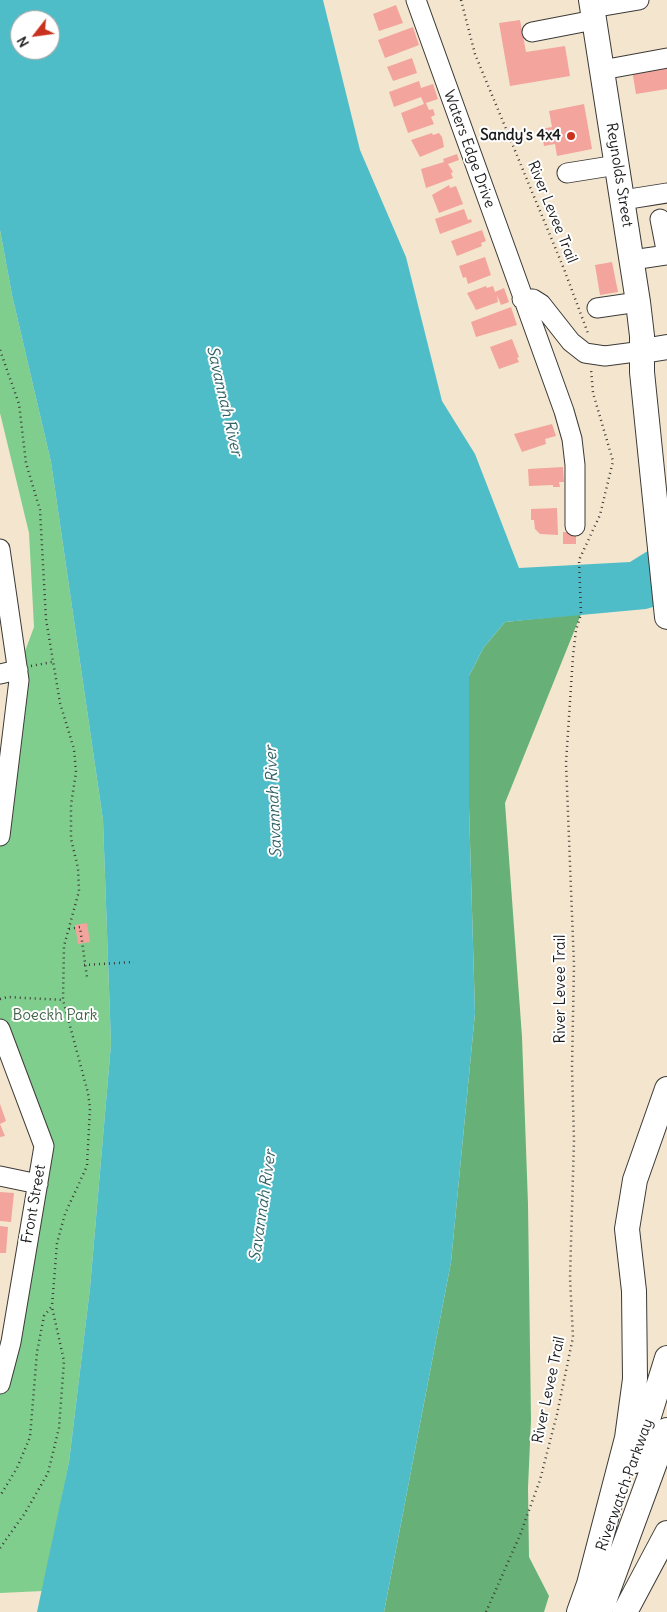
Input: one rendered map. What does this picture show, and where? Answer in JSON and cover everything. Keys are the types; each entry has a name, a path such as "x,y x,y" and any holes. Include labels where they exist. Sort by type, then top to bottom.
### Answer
{"main road":[{"name":"Reynolds Street","path":"593,9 632,260 643,351"},
{"path":"667,347 643,351 642,372 667,617"},
{"path":"589,1584 627,1438 635,1379 634,1291 627,1229 635,1180 665,1093"},
{"name":"Riverwatch Parkway","path":"579,1612 627,1485 667,1358"},
{"name":"Riverwatch Parkway","path":"600,1612 667,1430"},
{"path":"625,1612 667,1533"}],"street":[{"name":"Waters Edge Drive","path":"416,0 522,299 564,411 572,439 576,491 574,526"},
{"path":"532,32 593,9 639,0"},
{"path":"602,70 667,58"},
{"path":"567,173 617,165"},
{"path":"623,200 663,196"},
{"path":"632,260 667,255 660,219"},
{"path":"522,299 533,299 541,304 571,342 585,353 605,356 643,351"},
{"path":"597,308 638,302"},
{"path":"0,549 9,672 19,680 7,719 0,836"},
{"name":"Front Street","path":"0,1029 44,1146 38,1184 5,1341 0,1384"},
{"path":"0,1176 38,1184"}],"path":[{"name":"River Levee Trail","path":"461,0 475,54 564,269 590,342"},
{"path":"0,350 19,404 26,463 40,510 46,619 52,662 60,703 74,749 76,772 71,805 71,838 78,868 78,891 64,946 63,1000 88,1093 87,1166 65,1214 57,1242 52,1306 64,1361 59,1428 48,1472 25,1513 0,1548"},
{"name":"River Levee Trail","path":"486,1612 520,1536 540,1480 558,1414 573,1337 570,1278 574,1140 572,1068 574,965 566,762 573,656 576,630 582,614 581,566 579,560 600,515 613,461 593,393 592,362"},
{"path":"9,672 52,662"},
{"path":"69,929 80,927 87,977"},
{"path":"84,965 134,962"},
{"path":"0,999 8,997 63,1000"},
{"path":"0,1496 16,1468 30,1437 37,1352 44,1316 52,1306"}],"green space":[{"name":"Boeckh Park","path":"0,230 12,295 51,462 103,820 111,1044 90,1288 69,1462 43,1591 0,1593 0,1384 44,1146 0,1029 0,836 18,670 34,627 29,533 0,413"},
{"path":"581,614 505,803 522,1037 528,1204 531,1420 528,1488 529,1557 549,1596 544,1612 384,1612 451,1262 475,1013 469,807 469,676 484,647 505,622"}],"water":[{"name":"Savannah River","path":"0,0 323,0 360,150 406,257 442,401 475,454 519,568 630,562 667,539 667,603 646,609 505,622 484,647 469,676 469,807 475,1013 451,1262 384,1612 37,1612 69,1462 90,1288 111,1044 103,820 51,462 12,295 0,230"}],"building":[{"path":"396,5 403,23 379,31 373,14"},
{"path":"520,20 526,52 565,46 570,76 510,86 499,23"},
{"path":"413,27 419,45 385,58 378,40"},
{"path":"412,58 417,73 393,81 387,67"},
{"path":"667,64 667,89 636,94 632,70"},
{"path":"419,81 421,88 433,84 438,99 426,103 429,110 433,109 435,115 431,117 434,124 408,133 401,113 424,104 421,97 394,107 389,92"},
{"path":"584,104 592,149 557,156 555,144 544,146 541,129 552,127 549,111"},
{"path":"432,133 433,135 439,133 444,147 420,157 411,140"},
{"path":"457,154 459,160 448,164 453,172 451,173 453,178 426,188 421,169 444,162 443,159"},
{"path":"449,185 450,188 456,186 463,204 439,213 432,195"},
{"path":"464,209 468,220 471,219 472,222 440,234 435,219"},
{"path":"482,230 486,241 481,243 482,246 457,256 451,241"},
{"path":"485,257 491,275 468,284 466,277 463,278 459,266"},
{"path":"612,262 618,292 600,295 595,265"},
{"path":"486,286 487,288 493,286 495,292 504,288 509,302 501,305 497,295 498,302 476,310 467,293"},
{"path":"511,307 517,325 476,337 471,322"},
{"path":"512,339 519,362 499,369 490,347"},
{"path":"552,424 556,436 545,439 546,444 522,452 514,434"},
{"path":"563,467 564,482 559,482 560,487 553,487 553,485 529,486 528,469"},
{"path":"557,508 558,535 540,534 535,529 534,520 531,520 531,509"},
{"path":"563,532 576,532 576,544 563,544"},
{"path":"87,923 90,942 78,944 75,925"},
{"path":"0,1104 6,1121 0,1124"},
{"path":"0,1124 5,1136 0,1137"},
{"path":"0,1192 14,1193 11,1222 0,1221"},
{"path":"0,1226 8,1227 6,1253 0,1253"}],"place":[{"name":"Sandy's 4x4","path":"571,136"}]}
